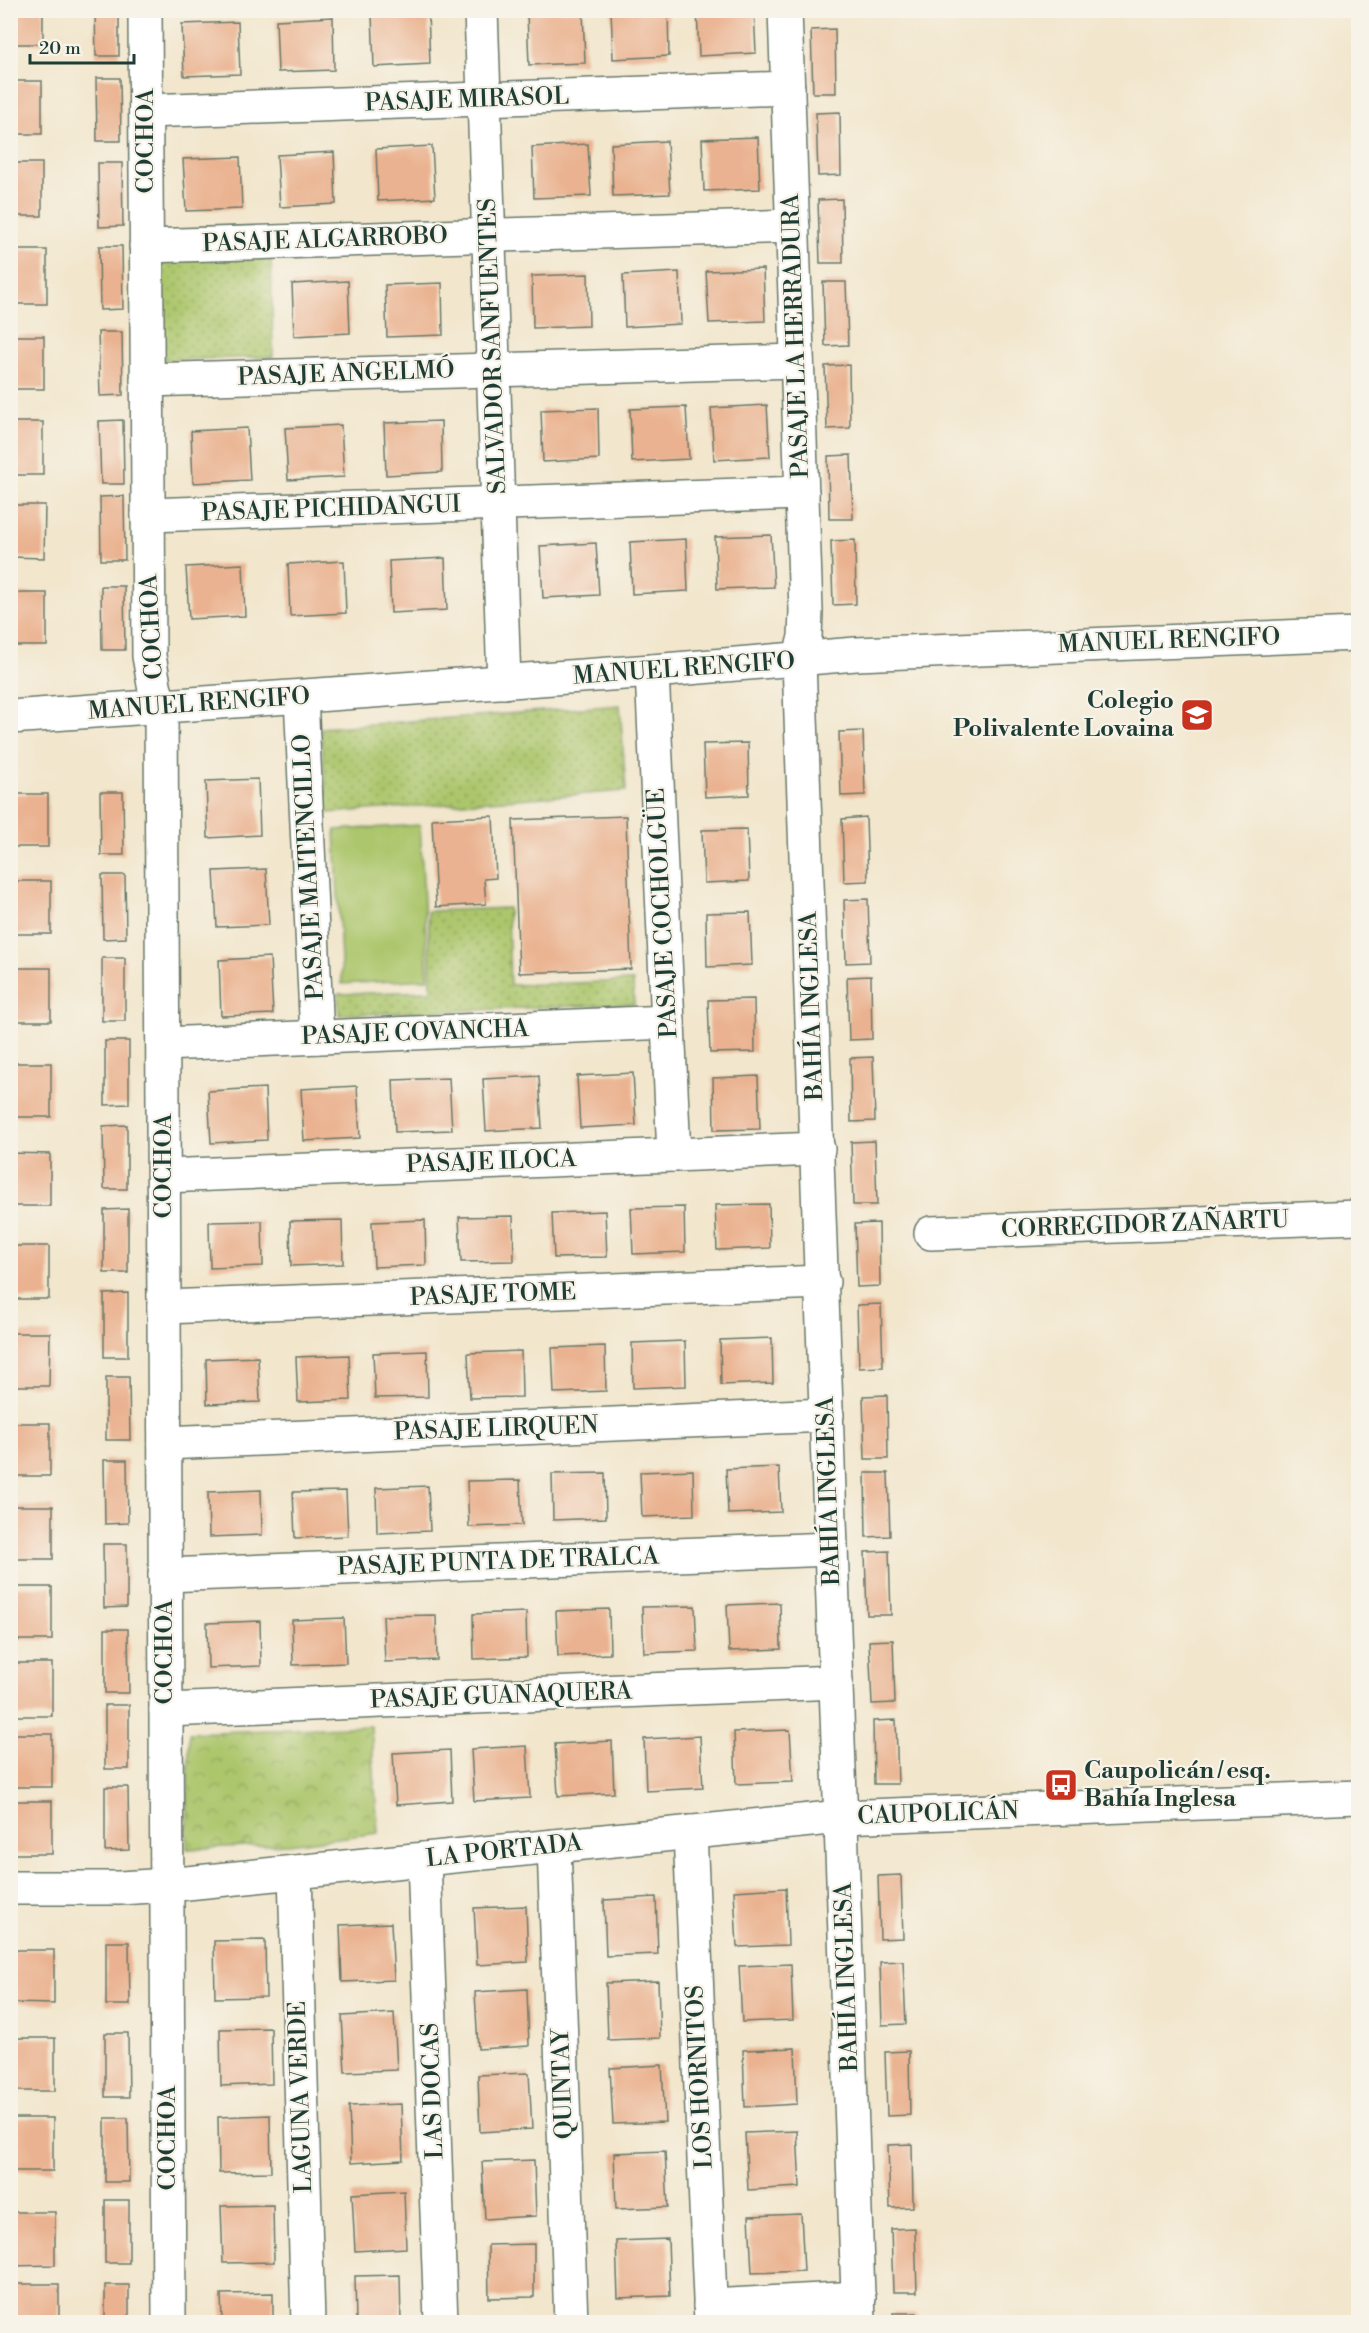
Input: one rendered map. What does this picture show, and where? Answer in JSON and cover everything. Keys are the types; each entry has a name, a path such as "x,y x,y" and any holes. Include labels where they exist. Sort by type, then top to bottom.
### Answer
{"street":[{"name":"COCHOA","path":"145,10 149,656 155,690 161,706 169,2322"},
{"name":"SALVADOR SANFUENTES","path":"482,10 504,682"},
{"name":"PASAJE LA HERRADURA","path":"785,10 806,611 805,637 799,660"},
{"name":"PASAJE MIRASOL","path":"146,111 788,88"},
{"name":"PASAJE ALGARROBO","path":"146,246 793,226"},
{"name":"PASAJE ANGELMÓ","path":"147,380 797,361"},
{"name":"PASAJE PICHIDANGUI","path":"148,515 802,493"},
{"name":"MANUEL RENGIFO","path":"10,717 652,672 901,651 1359,634"},
{"name":"BAHÍA INGLESA","path":"799,660 859,2310"},
{"name":"PASAJE COCHOLGÜE","path":"652,672 674,1155"},
{"name":"PASAJE MAITENCILLO","path":"301,697 317,1037"},
{"name":"PASAJE COVANCHA","path":"163,1044 668,1022"},
{"name":"PASAJE ILOCA","path":"164,1176 818,1149"},
{"name":"CORREGIDOR ZAÑARTU","path":"931,1233 1359,1217"},
{"name":"PASAJE TOME","path":"164,1307 823,1282"},
{"name":"PASAJE LIRQUEN","path":"165,1443 827,1415"},
{"name":"PASAJE PUNTA DE TRALCA","path":"165,1575 831,1548"},
{"name":"PASAJE GUANAQUERA","path":"166,1710 836,1682"},
{"name":"CAUPOLICÁN","path":"841,1817 1359,1797"},
{"name":"LA PORTADA","path":"10,1888 120,1888 167,1885 841,1817"},
{"name":"LOS HORNITOS","path":"690,1832 711,2314"},
{"name":"QUINTAY","path":"554,1846 571,2322"},
{"name":"LAS DOCAS","path":"424,1859 441,2322"},
{"name":"LAGUNA VERDE","path":"295,1872 308,2322"},
{"path":"711,2314 859,2310"}],"green space":[{"path":"271,252 273,357 161,360 158,255"},
{"path":"620,705 626,791 327,813 321,728"},
{"path":"420,825 428,979 342,984 335,830"},
{"path":"508,908 510,985 633,981 634,1004 339,1015 338,994 431,991 428,911"},
{"path":"371,1726 378,1833 288,1844 187,1849 189,1733"}],"building":[{"path":"10,10 43,10 43,44 10,44"},
{"path":"95,10 119,10 119,56 96,56"},
{"path":"583,10 585,63 529,65 527,13"},
{"path":"611,10 668,10 669,56 613,59"},
{"path":"697,10 754,10 756,53 699,56"},
{"path":"428,12 430,64 374,67 372,15"},
{"path":"333,17 334,70 278,72 276,20"},
{"path":"238,22 240,74 184,76 182,24"},
{"path":"835,29 836,93 813,93 811,30"},
{"path":"96,78 120,78 121,141 97,141"},
{"path":"10,81 42,81 42,134 10,134"},
{"path":"840,112 841,175 818,176 816,113"},
{"path":"758,137 760,189 704,191 702,139"},
{"path":"667,141 670,194 613,196 611,144"},
{"path":"588,144 591,196 534,198 532,147"},
{"path":"432,146 435,198 378,201 376,149"},
{"path":"334,152 336,204 280,207 277,155"},
{"path":"240,157 242,209 186,211 183,159"},
{"path":"10,163 42,163 42,216 10,216"},
{"path":"98,163 122,163 123,226 99,227"},
{"path":"842,199 843,263 820,263 818,200"},
{"path":"99,246 122,246 123,309 100,310"},
{"path":"10,250 47,250 47,304 10,304"},
{"path":"763,269 765,321 709,323 706,271"},
{"path":"679,272 681,324 625,327 623,275"},
{"path":"588,274 589,326 533,328 532,276"},
{"path":"348,281 350,333 294,336 292,284"},
{"path":"823,282 846,282 848,345 825,346"},
{"path":"442,283 443,335 387,337 385,285"},
{"path":"98,332 122,332 123,395 100,396"},
{"path":"10,336 44,336 44,389 10,389"},
{"path":"849,365 850,428 827,429 825,366"},
{"path":"767,405 770,457 714,460 711,408"},
{"path":"686,407 689,459 632,462 630,409"},
{"path":"598,408 599,459 543,462 541,410"},
{"path":"123,420 124,484 101,484 99,421"},
{"path":"441,421 442,472 386,475 384,423"},
{"path":"10,422 43,422 43,475 10,475"},
{"path":"341,425 344,477 288,480 285,428"},
{"path":"247,428 250,480 193,483 191,431"},
{"path":"851,455 853,519 829,519 828,456"},
{"path":"124,496 125,560 101,560 100,497"},
{"path":"10,505 45,505 44,558 10,557"},
{"path":"771,535 774,587 717,589 715,537"},
{"path":"686,539 688,591 632,594 630,542"},
{"path":"855,540 856,604 833,605 831,541"},
{"path":"596,543 599,595 543,598 540,546"},
{"path":"445,558 447,610 391,613 389,561"},
{"path":"344,561 346,613 290,616 288,564"},
{"path":"243,564 245,616 189,619 186,567"},
{"path":"101,586 124,586 125,650 102,650"},
{"path":"10,593 47,593 47,646 10,646"},
{"path":"863,731 865,795 841,796 839,732"},
{"path":"748,743 749,795 705,797 703,744"},
{"path":"258,779 260,835 208,838 206,781"},
{"path":"100,792 123,792 124,855 101,855"},
{"path":"10,794 48,794 48,847 10,847"},
{"path":"493,816 496,878 484,879 486,904 436,907 432,819"},
{"path":"626,816 631,969 519,973 513,820"},
{"path":"866,817 868,881 844,882 842,819"},
{"path":"747,829 749,881 704,883 702,830"},
{"path":"266,869 269,925 217,927 214,871"},
{"path":"102,875 125,875 126,938 103,939"},
{"path":"10,881 51,881 51,934 10,934"},
{"path":"868,899 870,962 846,963 844,900"},
{"path":"750,912 752,965 707,967 706,913"},
{"path":"270,957 273,1014 221,1016 219,960"},
{"path":"102,958 125,958 125,1021 102,1021"},
{"path":"10,968 51,968 51,1021 10,1021"},
{"path":"871,976 872,1039 849,1040 847,977"},
{"path":"754,999 755,1052 710,1053 708,1000"},
{"path":"105,1041 129,1041 129,1104 105,1105"},
{"path":"873,1057 875,1121 851,1122 850,1058"},
{"path":"10,1063 51,1063 51,1117 10,1117"},
{"path":"633,1073 636,1125 580,1128 577,1076"},
{"path":"539,1076 542,1128 486,1131 483,1079"},
{"path":"758,1076 760,1129 714,1130 713,1078"},
{"path":"449,1078 452,1130 395,1132 393,1080"},
{"path":"357,1086 360,1138 304,1141 301,1089"},
{"path":"265,1088 267,1140 211,1143 208,1091"},
{"path":"127,1125 127,1189 104,1189 103,1126"},
{"path":"875,1141 877,1205 853,1205 851,1142"},
{"path":"10,1153 50,1154 50,1206 10,1206"},
{"path":"769,1204 770,1248 717,1250 715,1205"},
{"path":"684,1207 685,1252 633,1254 631,1208"},
{"path":"128,1209 128,1273 104,1273 104,1210"},
{"path":"605,1211 607,1257 554,1258 552,1213"},
{"path":"513,1216 514,1261 461,1262 459,1217"},
{"path":"342,1220 343,1264 291,1266 290,1221"},
{"path":"425,1220 426,1265 374,1267 372,1222"},
{"path":"262,1221 263,1266 210,1268 209,1222"},
{"path":"879,1223 880,1286 857,1287 855,1224"},
{"path":"10,1246 49,1246 49,1299 10,1299"},
{"path":"128,1293 128,1357 104,1357 104,1294"},
{"path":"881,1304 883,1367 859,1368 857,1305"},
{"path":"10,1333 50,1333 49,1386 10,1386"},
{"path":"772,1338 773,1383 721,1385 720,1340"},
{"path":"685,1341 686,1386 633,1388 632,1343"},
{"path":"605,1346 606,1391 554,1393 552,1348"},
{"path":"427,1351 428,1397 375,1398 373,1353"},
{"path":"521,1351 522,1397 470,1398 468,1353"},
{"path":"349,1355 351,1400 298,1402 296,1357"},
{"path":"258,1357 260,1402 207,1404 206,1359"},
{"path":"106,1377 129,1377 130,1440 106,1440"},
{"path":"887,1395 888,1459 865,1459 863,1396"},
{"path":"10,1423 50,1423 50,1476 10,1476"},
{"path":"104,1460 127,1460 128,1523 105,1524"},
{"path":"779,1467 781,1512 728,1514 726,1469"},
{"path":"693,1470 694,1515 642,1517 640,1472"},
{"path":"605,1473 606,1518 553,1520 552,1474"},
{"path":"865,1473 888,1473 890,1536 866,1537"},
{"path":"520,1480 522,1525 469,1527 467,1481"},
{"path":"428,1486 430,1531 377,1533 376,1488"},
{"path":"261,1490 262,1535 209,1537 208,1492"},
{"path":"346,1491 348,1536 295,1538 293,1492"},
{"path":"10,1506 53,1506 53,1559 10,1559"},
{"path":"103,1544 127,1544 127,1607 104,1608"},
{"path":"889,1551 891,1615 867,1615 865,1552"},
{"path":"10,1587 52,1587 52,1640 10,1640"},
{"path":"780,1603 781,1649 729,1651 727,1605"},
{"path":"695,1606 697,1651 644,1653 642,1607"},
{"path":"609,1609 610,1654 558,1656 556,1611"},
{"path":"526,1612 527,1657 474,1659 473,1614"},
{"path":"436,1615 437,1660 385,1662 383,1616"},
{"path":"344,1618 346,1663 293,1665 292,1620"},
{"path":"260,1621 261,1666 208,1668 207,1623"},
{"path":"105,1629 128,1629 129,1693 105,1693"},
{"path":"893,1640 895,1703 872,1704 869,1641"},
{"path":"10,1663 52,1663 52,1716 10,1716"},
{"path":"105,1705 129,1705 129,1769 105,1769"},
{"path":"896,1720 898,1784 874,1784 873,1721"},
{"path":"790,1730 793,1782 736,1784 734,1732"},
{"path":"10,1734 52,1734 52,1787 10,1787"},
{"path":"700,1736 703,1788 646,1791 644,1739"},
{"path":"612,1741 614,1793 558,1796 555,1744"},
{"path":"527,1746 530,1798 474,1801 471,1749"},
{"path":"450,1750 452,1801 396,1805 393,1753"},
{"path":"105,1787 128,1787 129,1850 105,1851"},
{"path":"10,1801 52,1801 52,1854 10,1854"},
{"path":"901,1875 903,1938 880,1939 878,1876"},
{"path":"786,1888 788,1945 737,1947 734,1891"},
{"path":"656,1897 658,1954 606,1956 604,1900"},
{"path":"526,1906 528,1962 477,1965 474,1908"},
{"path":"391,1923 394,1980 342,1982 340,1925"},
{"path":"265,1940 266,1997 215,1998 214,1941"},
{"path":"106,1942 129,1942 130,2005 106,2005"},
{"path":"10,1950 54,1950 54,2004 10,2003"},
{"path":"903,1961 906,2024 882,2025 880,1962"},
{"path":"791,1964 793,2020 742,2022 739,1966"},
{"path":"658,1981 660,2038 608,2040 606,1983"},
{"path":"527,1989 529,2046 478,2049 475,1992"},
{"path":"394,2013 397,2070 345,2072 342,2016"},
{"path":"271,2028 272,2084 221,2086 220,2029"},
{"path":"105,2033 128,2033 129,2097 105,2097"},
{"path":"10,2038 55,2038 55,2091 10,2091"},
{"path":"795,2048 797,2104 745,2107 743,2050"},
{"path":"909,2051 910,2115 887,2116 885,2052"},
{"path":"662,2065 665,2122 613,2124 610,2068"},
{"path":"529,2073 532,2129 480,2132 478,2075"},
{"path":"401,2104 403,2160 351,2163 349,2106"},
{"path":"270,2115 271,2172 219,2173 218,2117"},
{"path":"10,2118 53,2118 53,2171 10,2171"},
{"path":"105,2118 128,2118 129,2182 105,2182"},
{"path":"797,2131 800,2187 748,2190 745,2133"},
{"path":"912,2144 913,2207 890,2208 888,2145"},
{"path":"665,2151 668,2207 616,2209 614,2153"},
{"path":"534,2160 536,2216 485,2219 482,2162"},
{"path":"404,2191 406,2248 355,2251 352,2194"},
{"path":"105,2200 129,2200 129,2263 105,2263"},
{"path":"273,2205 274,2262 223,2263 221,2206"},
{"path":"10,2212 55,2212 55,2265 10,2266"},
{"path":"801,2214 804,2271 752,2273 749,2216"},
{"path":"915,2228 917,2292 893,2292 891,2229"},
{"path":"668,2239 670,2296 618,2298 616,2241"},
{"path":"534,2244 534,2297 489,2298 488,2245"},
{"path":"400,2275 401,2322 356,2322 355,2276"},
{"path":"13,2284 59,2284 59,2322 13,2322"},
{"path":"105,2285 129,2285 129,2322 105,2322"},
{"path":"273,2293 273,2322 222,2322 221,2294"},
{"path":"893,2313 917,2313 918,2322 894,2322"}],"place":[{"name":"Colegio Polivalente Lovaina","path":"1197,715"},
{"name":"Caupolicán / esq. Bahía Inglesa","path":"1061,1785"}]}
